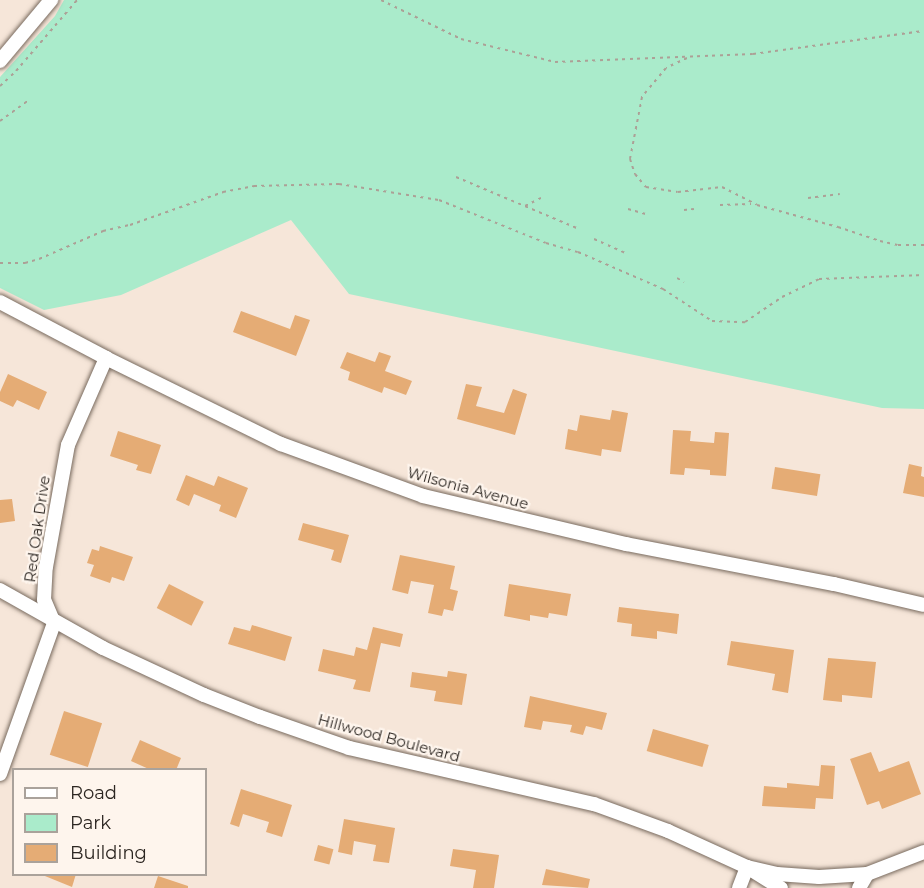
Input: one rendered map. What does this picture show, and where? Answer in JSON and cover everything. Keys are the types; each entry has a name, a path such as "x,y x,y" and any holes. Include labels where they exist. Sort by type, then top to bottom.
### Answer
{"street":[{"path":"0,62 51,0"},
{"name":"Wilsonia Avenue","path":"0,302 106,358 281,444 423,496 626,544 834,584 924,605"},
{"name":"Red Oak Drive","path":"54,622 44,600 45,567 58,488 68,445 106,358"},
{"name":"Hillwood Boulevard","path":"0,590 54,622 150,670 260,717 349,747 594,804 668,831 747,867 781,888"},
{"path":"0,774 54,622"},
{"path":"739,888 747,867 777,874 819,877 867,874 924,852"},
{"path":"859,888 867,874"}],"path":[{"path":"0,86 16,71 77,0"},
{"path":"381,0 460,39 555,62 676,55 687,58 818,47 842,41 924,31"},
{"path":"687,58 666,68 642,97 630,159 636,174 646,187 678,192 722,187 754,203 847,229 880,241 898,245 924,245"},
{"path":"0,121 30,99"},
{"path":"456,177 577,228"},
{"path":"0,262 24,263 39,259 103,231 130,225 223,192 254,186 320,184 384,190 439,200 546,243 578,252 663,289 712,321 745,322 800,286 819,279 924,275"},
{"path":"808,198 840,194"},
{"path":"525,206 541,198"},
{"path":"720,206 754,203"},
{"path":"628,209 648,215"},
{"path":"684,210 694,209"},
{"path":"594,239 625,253"},
{"path":"677,278 684,282"}],"green space":[{"path":"64,0 924,0 924,409 882,408 349,294 291,220 121,295 44,310 0,288 0,77 55,16"}],"building":[{"path":"241,311 290,329 295,315 310,320 296,356 233,332"},
{"path":"347,352 375,362 379,352 391,356 385,371 412,381 406,395 384,387 382,393 348,380 350,372 340,368"},
{"path":"8,374 47,392 39,410 17,400 13,407 0,401 0,392"},
{"path":"466,384 482,387 476,406 504,413 513,389 527,394 515,435 457,419"},
{"path":"612,410 628,413 621,452 602,449 601,456 565,449 568,429 577,431 580,415 610,420"},
{"path":"673,430 691,431 690,441 714,443 715,432 729,433 726,476 710,475 710,470 685,468 684,475 670,474"},
{"path":"118,431 161,445 151,474 136,470 138,465 110,456"},
{"path":"909,464 922,467 924,497 903,493"},
{"path":"775,467 820,474 817,496 772,489"},
{"path":"186,475 214,486 218,476 248,488 236,518 219,511 221,505 194,494 189,506 176,500"},
{"path":"12,499 15,521 0,523 0,500"},
{"path":"303,523 349,535 341,563 331,560 334,550 298,540"},
{"path":"100,546 133,557 124,581 112,577 110,583 90,576 94,565 87,563 92,549 99,551"},
{"path":"400,555 455,566 450,589 458,591 453,611 444,609 442,616 428,613 434,585 411,581 408,594 392,590"},
{"path":"169,584 204,602 191,626 157,608"},
{"path":"509,584 571,594 567,616 549,613 548,618 530,615 530,621 504,616"},
{"path":"619,607 679,614 677,634 657,631 657,639 631,636 632,624 617,622"},
{"path":"252,625 292,637 285,661 228,644 234,627 250,631"},
{"path":"373,627 403,634 400,647 381,643 370,692 353,689 356,680 318,671 323,649 354,656 356,647 367,650"},
{"path":"731,641 794,650 788,693 772,690 775,674 727,665"},
{"path":"828,658 876,662 872,698 842,695 842,702 823,700"},
{"path":"448,671 467,674 462,705 434,701 436,691 410,687 412,672 447,677"},
{"path":"530,696 607,713 602,730 586,726 583,735 570,732 572,725 543,721 541,730 524,727"},
{"path":"64,711 102,723 88,767 50,755"},
{"path":"653,729 709,745 702,767 647,751"},
{"path":"140,740 181,758 177,768 147,768 131,761"},
{"path":"871,752 879,772 909,761 921,794 882,809 879,801 867,805 850,759"},
{"path":"821,765 835,766 833,799 816,798 815,809 762,806 764,786 787,788 787,783 819,786"},
{"path":"241,789 292,805 282,837 266,832 269,822 243,814 239,827 230,824"},
{"path":"344,819 395,828 389,863 373,861 376,845 354,841 352,855 338,852"},
{"path":"318,845 333,849 329,865 314,860"},
{"path":"453,849 499,855 494,888 473,888 476,870 450,866"},
{"path":"546,869 590,879 588,888 542,885"},
{"path":"45,876 75,876 72,887"},
{"path":"158,876 188,886 188,888 154,888"}]}
